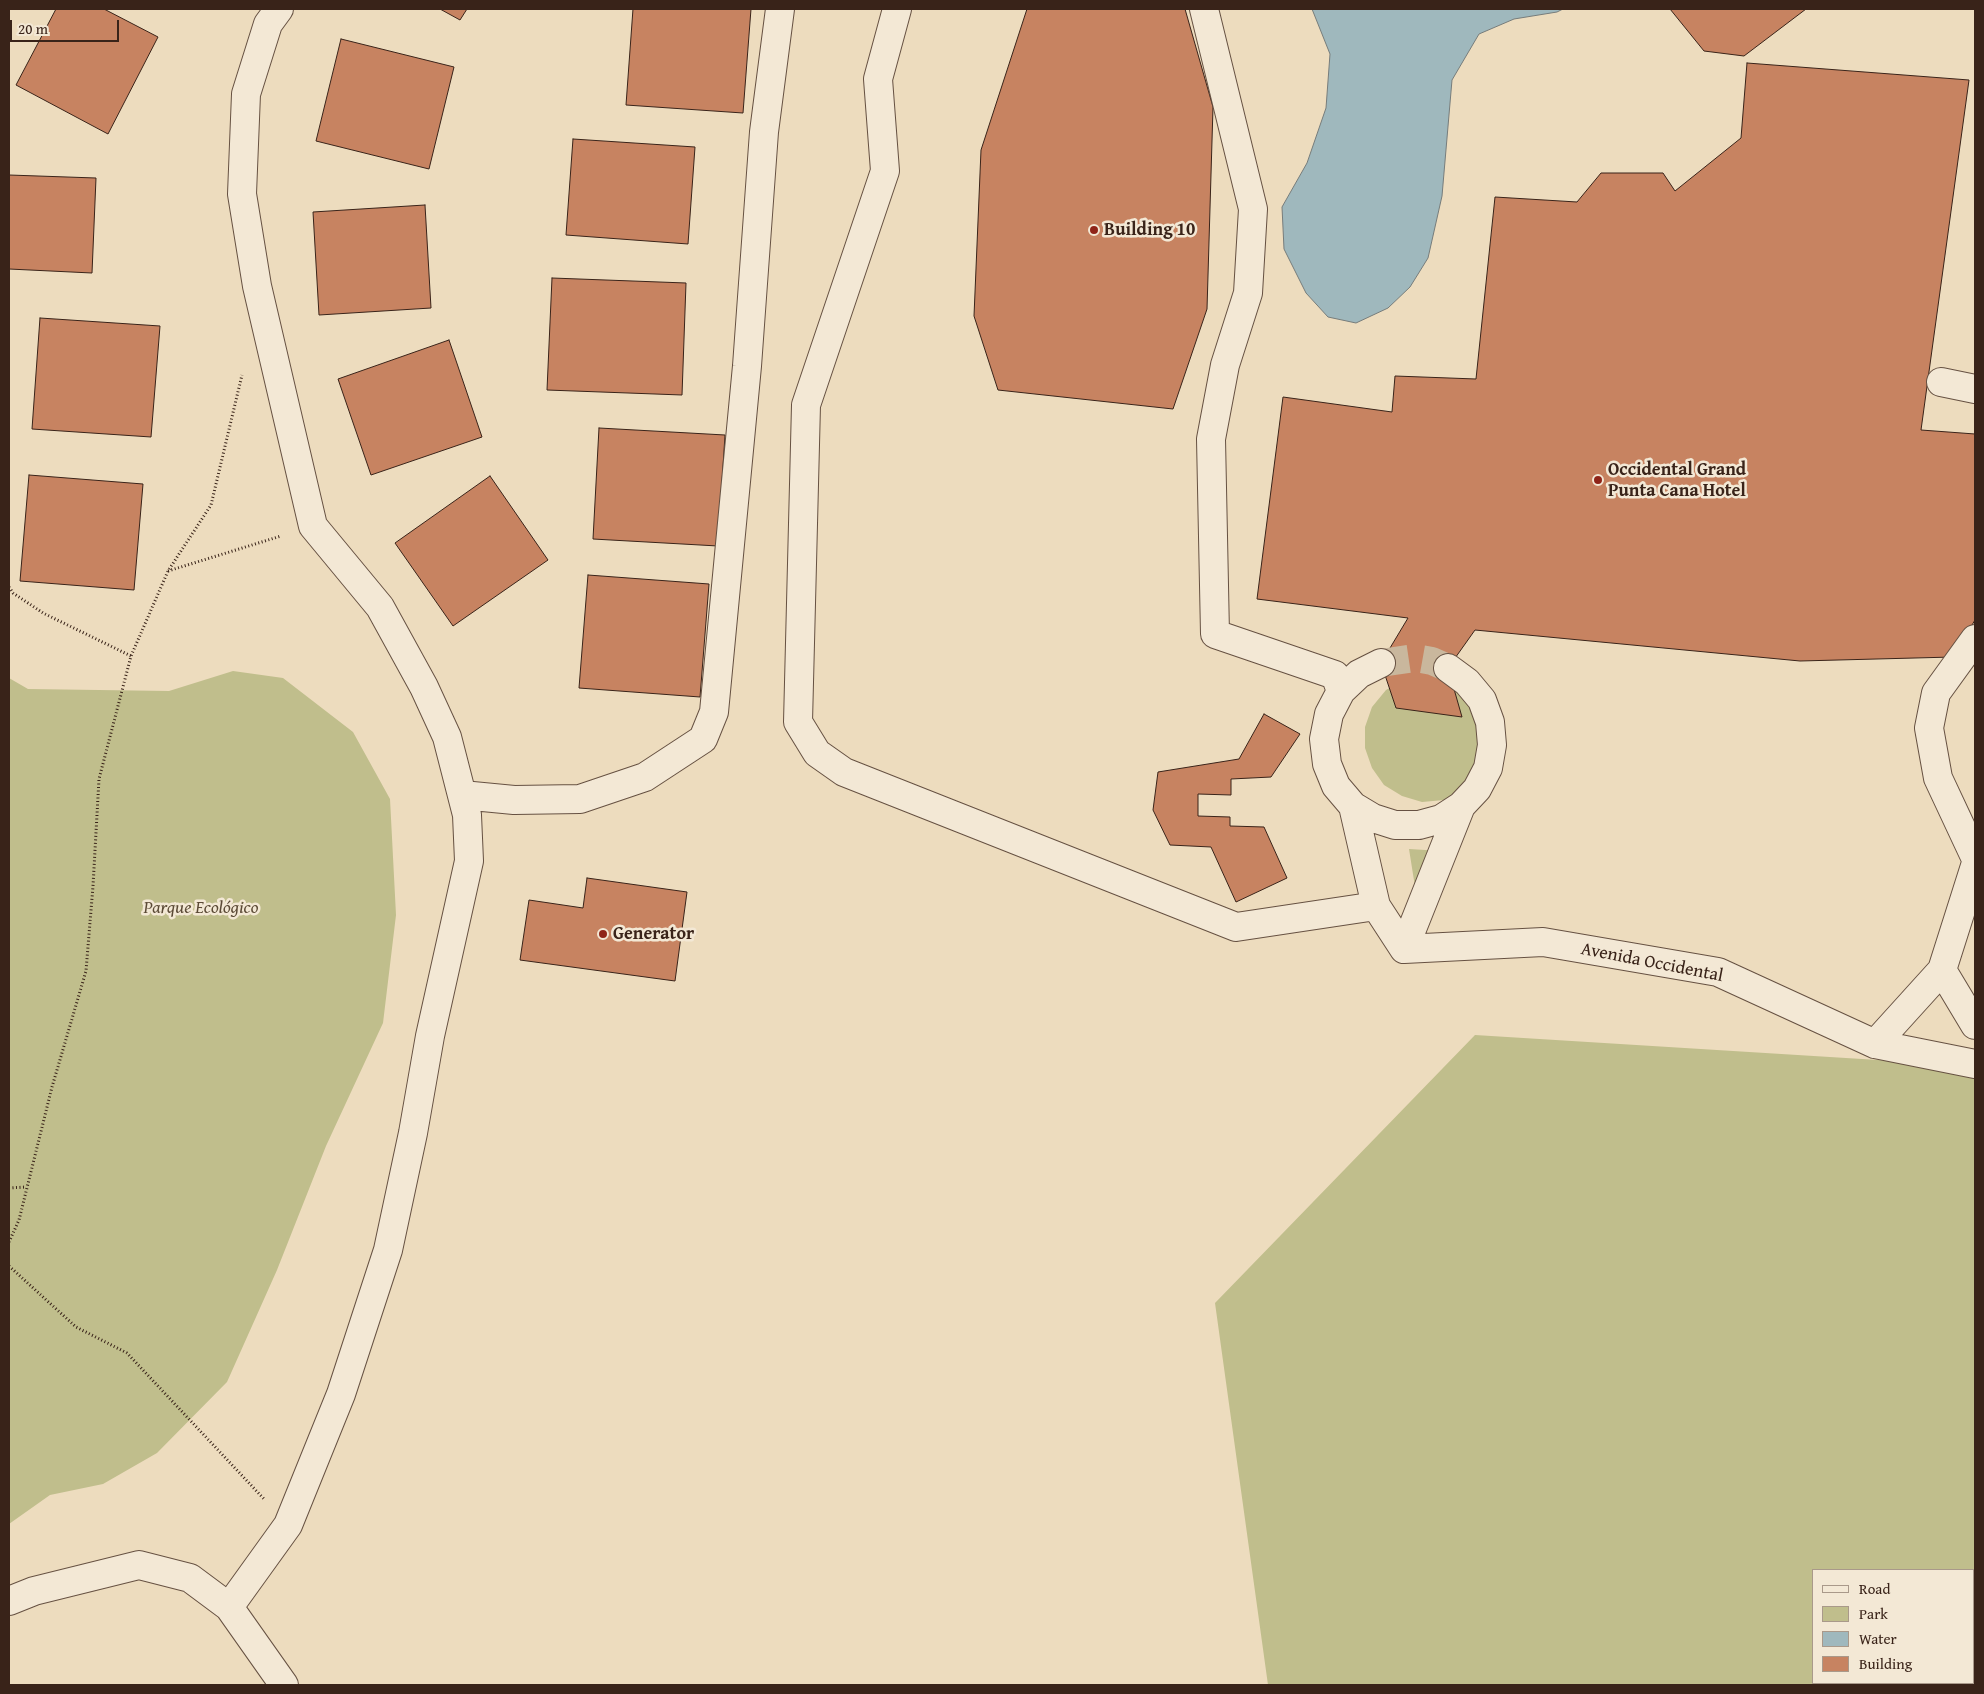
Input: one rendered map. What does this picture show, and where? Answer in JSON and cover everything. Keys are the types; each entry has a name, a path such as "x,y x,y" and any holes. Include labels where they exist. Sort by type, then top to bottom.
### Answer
{"street":[{"path":"229,1607 288,1525 341,1394 388,1250 413,1133 430,1036 469,861 467,815 447,737 424,687 384,615 313,526 257,286 242,194 246,94 268,24 279,9"},
{"path":"462,795 514,800 580,799 645,777 703,739 714,712 747,366 764,132 780,9"},
{"path":"897,9 878,79 885,171 806,405 798,722 817,753 844,772 1236,927 1376,906"},
{"path":"1204,9 1253,209 1248,293 1225,365 1211,440 1215,634 1336,675 1341,691"},
{"path":"1941,382 1975,389"},
{"path":"1975,640 1936,694 1929,728 1938,778 1975,857"},
{"path":"1381,663 1358,674 1341,691 1329,714 1324,739 1327,764 1336,786 1353,806 1373,818 1395,825 1411,825 1442,819 1461,806 1477,789 1488,768 1492,745 1490,722 1482,700 1467,682 1448,668"},
{"path":"1353,806 1376,906 1404,949"},
{"path":"1404,949 1461,806"},
{"path":"1875,1044 1942,970 1975,866"},
{"name":"Avenida Occidental","path":"1404,949 1543,942 1718,972 1875,1044 1975,1064"},
{"path":"1942,970 1975,1025"},
{"path":"9,1601 34,1591 139,1565 190,1578 229,1607 284,1685"}],"path":[{"path":"9,1242 19,1220 52,1086 86,971 94,886 99,779 131,656 168,571 211,505 243,372"},
{"path":"168,571 313,526"},
{"path":"9,587 13,593 43,613 131,656"},
{"path":"9,1188 26,1188"},
{"path":"9,1266 76,1327 127,1353 168,1395 194,1428 288,1525"}],"green space":[{"name":"Parque Ecológico","path":"233,671 283,678 353,732 390,799 396,915 383,1023 326,1146 277,1270 227,1382 157,1453 103,1484 50,1495 9,1524 9,678 28,689 169,691"},
{"path":"1404,679 1464,685 1492,739 1463,791 1444,800 1422,802 1402,796 1384,785 1372,768 1365,748 1365,727 1372,707 1386,690"},
{"path":"1409,849 1458,852 1433,907 1416,893"},
{"path":"1475,1035 1975,1066 1975,1685 1268,1685 1215,1303"}],"water":[{"path":"1312,9 1563,9 1557,12 1514,19 1479,34 1452,80 1442,196 1428,258 1410,287 1388,308 1356,323 1328,317 1306,293 1284,249 1282,207 1307,163 1326,108 1330,54"}],"building":[{"path":"56,9 104,9 158,37 108,134 16,85"},
{"path":"440,9 467,9 460,20"},
{"path":"633,9 751,9 743,113 626,105"},
{"name":"Building 10","path":"1027,9 1185,9 1213,107 1207,309 1173,409 998,390 974,316 981,150"},
{"path":"1670,9 1806,9 1744,56 1704,51"},
{"path":"341,39 454,67 429,169 316,141"},
{"path":"1747,63 1969,80 1921,430 1975,434 1975,620 1953,657 1800,661 1475,630 1448,668 1462,717 1396,708 1381,663 1408,618 1257,599 1283,397 1392,412 1395,376 1476,379 1495,197 1577,202 1601,173 1663,173 1675,191 1741,138"},
{"path":"573,139 695,147 688,244 566,235"},
{"path":"9,175 96,178 92,273 9,269"},
{"path":"425,205 431,308 319,315 313,212"},
{"path":"552,278 686,283 682,395 547,390"},
{"path":"40,318 160,326 151,437 32,429"},
{"path":"449,340 482,437 371,475 338,379"},
{"path":"599,428 725,435 718,546 593,539"},
{"path":"29,475 143,484 134,590 20,581"},
{"path":"490,476 548,560 453,626 395,543"},
{"path":"588,575 709,584 700,697 579,688"},
{"path":"1264,714 1300,734 1271,777 1231,779 1231,795 1198,794 1198,816 1230,817 1230,826 1264,827 1287,878 1236,902 1211,847 1170,845 1153,810 1158,772 1239,759"},
{"name":"Generator","path":"587,878 687,892 675,981 520,960 529,900 583,908"}],"tunnel":[{"path":"1381,663 1415,658 1432,661 1448,668"}],"place":[{"name":"Building 10","path":"1094,230"},
{"name":"Occidental Grand Punta Cana Hotel","path":"1598,480"},
{"name":"Generator","path":"603,934"}]}
